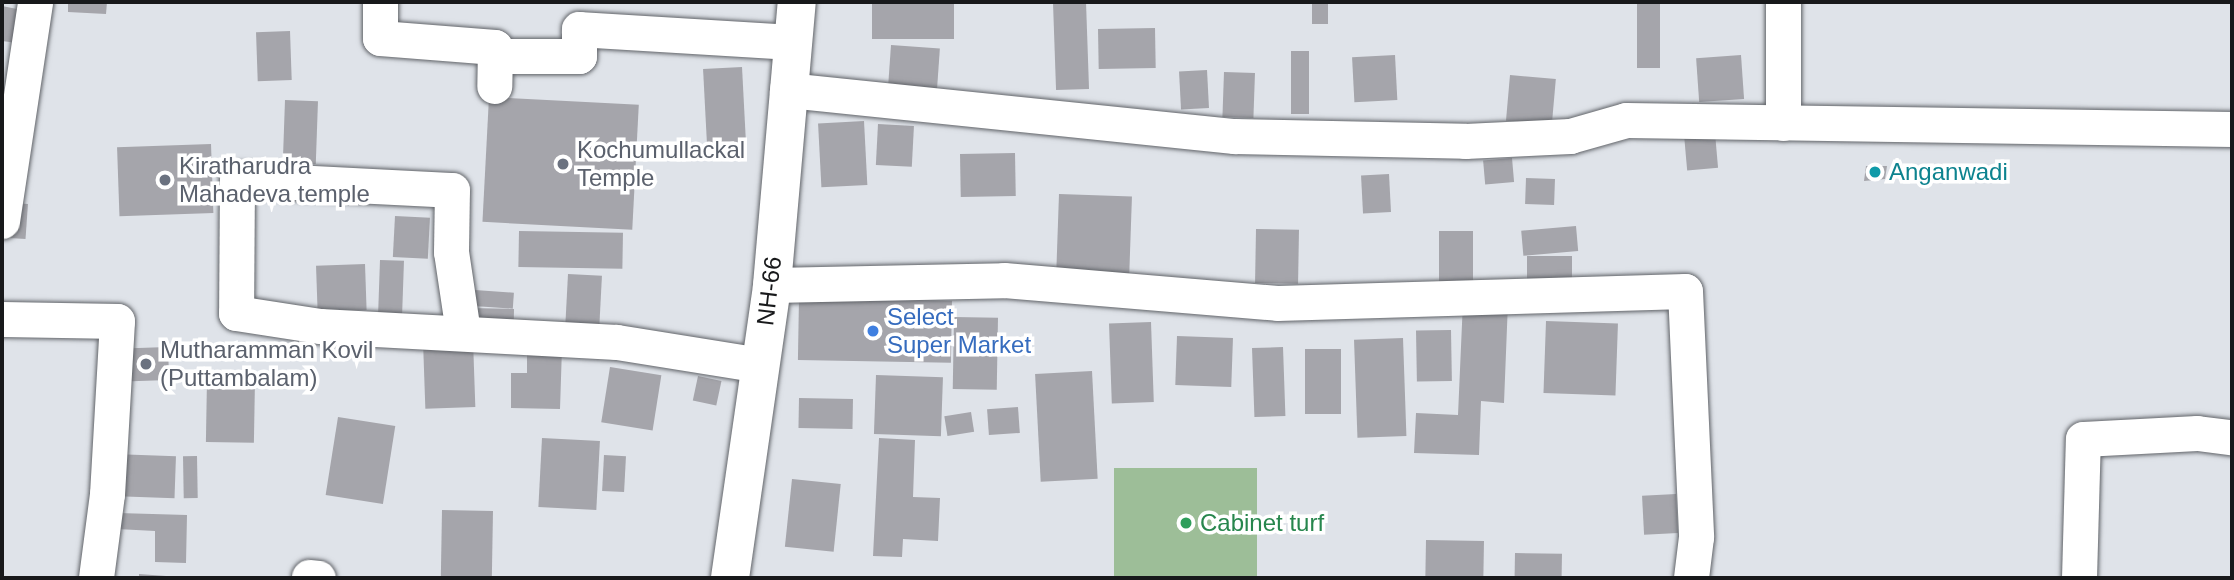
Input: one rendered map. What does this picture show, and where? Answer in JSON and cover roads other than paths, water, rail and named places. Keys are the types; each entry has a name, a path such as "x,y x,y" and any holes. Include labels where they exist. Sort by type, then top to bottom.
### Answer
{"main road":[{"name":"NH-66","path":"730,578 772,285 791,42 797,2"}],"street":[{"path":"2,221 35,2"},
{"path":"380,2 380,38 495,47 494,71 579,56 579,29 791,42"},
{"path":"1783,2 1783,122"},
{"path":"787,90 1234,136 1465,141 1570,136 1626,120 2232,129"},
{"path":"463,332 451,252 452,190 237,179 236,313 320,326 617,342 760,365"},
{"path":"772,285 1004,280 1278,303 1685,291 1696,537 1691,578"},
{"path":"2,319 117,321 107,494 96,578"},
{"path":"2078,578 2083,439 2197,433 2232,437"}],"place":[{"name":"Kochumullackal Temple","path":"563,164"},
{"name":"Anganwadi","path":"1875,172"},
{"name":"Kiratharudra Mahadeva temple","path":"165,180"},
{"name":"Select Super Market","path":"873,331"},
{"name":"Mutharamman Kovil (Puttambalam)","path":"146,364"},
{"name":"Cabinet turf","path":"1186,523"}]}
